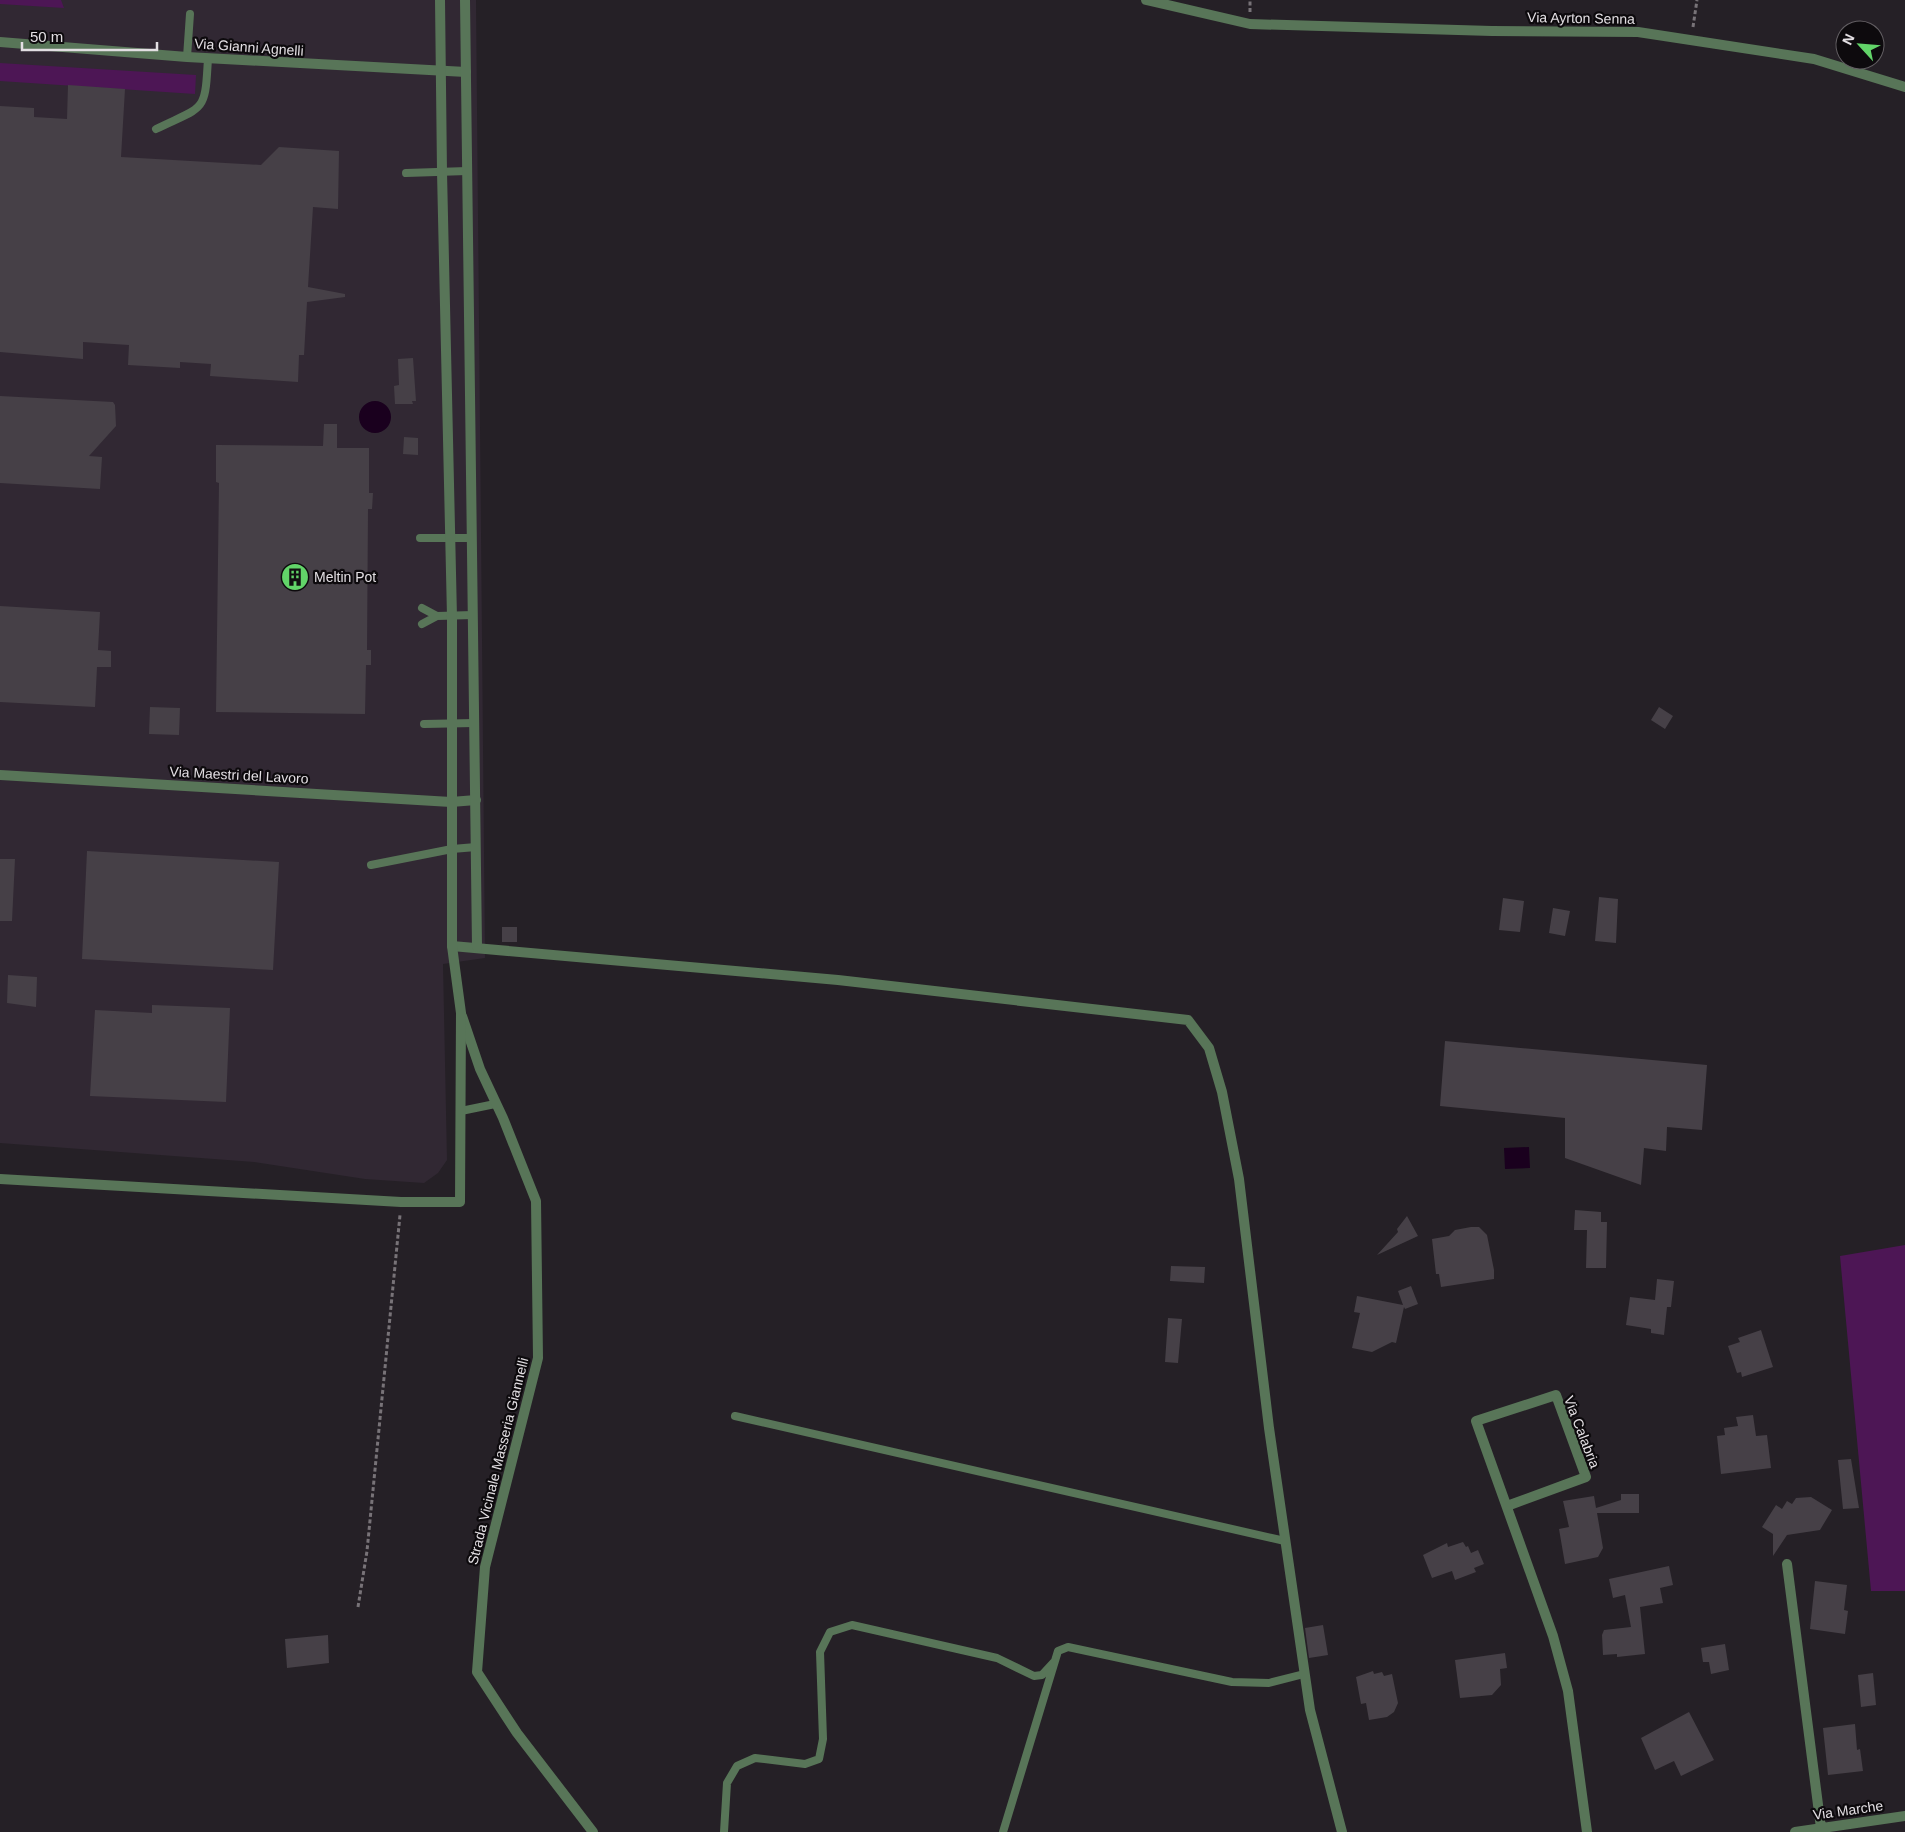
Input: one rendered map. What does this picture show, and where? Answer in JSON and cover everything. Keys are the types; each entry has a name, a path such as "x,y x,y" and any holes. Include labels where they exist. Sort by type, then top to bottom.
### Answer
{"street":[{"path":"0,1179 401,1202 460,1202 460,1013 452,946 452,618 440,0"},
{"path":"464,0 477,947"},
{"name":"Via Ayrton Senna","path":"1146,0 1250,24 1492,31 1638,32 1814,59 1905,87"},
{"name":"Via Gianni Agnelli","path":"0,42 208,58 466,72"},
{"name":"Via Maestri del Lavoro","path":"0,775 451,802 476,800"},
{"path":"452,946 838,980 1188,1020 1208,1048 1222,1092 1239,1179 1269,1428 1304,1674 1310,1710 1342,1832"},
{"name":"Strada Vicinale Masseria Giannelli","path":"460,1013 480,1070 536,1201 538,1358 485,1567 477,1672 517,1733 593,1832"},
{"name":"Via Calabria","path":"1507,1506 1586,1477 1556,1395 1476,1421 1553,1636 1568,1691 1587,1832"},
{"path":"1787,1564 1821,1828"},
{"name":"Via Marche","path":"1794,1832 1821,1828 1849,1828 1905,1816"}],"lane":[{"path":"188,56 190,14"},
{"path":"156,129 199,108 204,101 208,58"},
{"path":"406,173 467,171"},
{"path":"420,538 472,538"},
{"path":"422,608 437,616 452,618 473,615"},
{"path":"422,624 437,616"},
{"path":"424,724 453,725 474,723"},
{"path":"371,865 452,848 476,847"},
{"path":"461,1111 495,1104"},
{"path":"735,1416 1285,1541"},
{"path":"724,1832 727,1783 737,1766 755,1758 805,1764 819,1759 823,1739 820,1652 830,1632 852,1625 997,1658 1034,1676 1042,1675 1054,1662"},
{"path":"1003,1832 1058,1651 1068,1647 1232,1682 1269,1683 1304,1674"}],"path":[{"path":"1691,39 1697,0"},
{"path":"358,1607 376,1464 401,1202"}],"shaded area":[{"path":"0,0 476,0 485,958 443,964 447,1160 438,1173 424,1183 365,1179 254,1162 0,1143"},
{"path":"0,0 61,0 64,8 0,4"},
{"path":"0,63 196,75 195,94 0,81"},
{"path":"375,401 381,402 386,406 390,411 390,423 386,428 381,432 375,433 369,432 364,428 360,423 359,417 360,411 364,406 369,402"},
{"path":"1529,1147 1530,1168 1505,1169 1504,1148"},
{"path":"1905,1245 1905,1591 1871,1591 1840,1256"}],"building":[{"path":"68,85 125,89 121,157 261,165 279,147 339,151 338,209 313,207 308,287 345,294 345,297 307,302 304,355 299,355 298,382 210,376 211,364 180,362 180,368 128,365 129,345 83,342 83,359 0,352 0,106 34,108 34,117 67,119"},
{"path":"413,358 416,401 412,401 413,404 395,404 394,386 399,385 398,359"},
{"path":"0,396 113,402 115,405 116,426 89,456 102,457 100,489 0,483"},
{"name":"Meltin Pot","path":"324,424 337,424 337,448 369,448 369,493 373,493 372,509 368,509 367,650 371,650 371,665 366,665 365,714 216,712 219,483 216,482 216,445 323,446"},
{"path":"404,437 418,438 418,455 403,454"},
{"path":"0,606 100,612 98,650 111,651 111,667 97,667 95,707 0,702"},
{"path":"150,707 180,708 179,735 149,734"},
{"path":"1659,707 1673,716 1665,729 1651,720"},
{"path":"87,851 279,862 273,970 82,959"},
{"path":"0,859 15,859 12,921 0,921"},
{"path":"1599,897 1618,899 1616,943 1595,941"},
{"path":"1503,898 1524,901 1520,932 1499,930"},
{"path":"1553,908 1570,911 1565,936 1549,933"},
{"path":"502,927 517,927 517,942 502,942"},
{"path":"8,975 37,977 36,1007 7,1003"},
{"path":"152,1005 230,1008 226,1102 90,1096 95,1010 152,1013"},
{"path":"1445,1041 1707,1065 1702,1130 1667,1127 1666,1151 1644,1148 1641,1185 1565,1158 1565,1118 1440,1106"},
{"path":"1575,1210 1601,1212 1601,1222 1607,1222 1606,1268 1586,1268 1587,1230 1574,1230"},
{"path":"1407,1216 1418,1236 1377,1255 1398,1232 1397,1229"},
{"path":"1479,1227 1487,1235 1494,1279 1441,1287 1439,1274 1436,1274 1432,1239 1449,1236 1455,1230"},
{"path":"1171,1266 1205,1267 1204,1283 1170,1281"},
{"path":"1657,1279 1674,1281 1671,1307 1667,1307 1664,1335 1651,1333 1651,1329 1626,1325 1630,1297 1655,1300"},
{"path":"1411,1286 1418,1304 1405,1309 1404,1307 1396,1343 1392,1342 1372,1352 1352,1348 1360,1313 1354,1312 1357,1296 1403,1305 1398,1291"},
{"path":"1168,1318 1182,1319 1178,1363 1165,1362"},
{"path":"1761,1330 1773,1367 1742,1377 1741,1372 1737,1373 1728,1346 1740,1342 1738,1338"},
{"path":"1753,1415 1756,1436 1767,1435 1771,1468 1721,1474 1717,1436 1725,1435 1724,1428 1738,1426 1736,1417"},
{"path":"1851,1459 1859,1508 1843,1509 1838,1460"},
{"path":"1621,1494 1639,1494 1639,1513 1597,1513 1603,1548 1598,1557 1565,1564 1559,1529 1569,1527 1563,1501 1594,1496 1596,1508 1621,1500"},
{"path":"1811,1497 1832,1510 1820,1530 1787,1535 1773,1556 1773,1534 1762,1527 1776,1505 1782,1509 1787,1501 1792,1504 1796,1498"},
{"path":"1463,1542 1466,1547 1468,1546 1471,1553 1478,1550 1484,1564 1474,1568 1476,1572 1455,1580 1452,1571 1432,1578 1423,1555 1447,1543 1448,1547"},
{"path":"1669,1566 1673,1585 1660,1588 1663,1603 1640,1607 1645,1654 1617,1657 1617,1654 1603,1655 1602,1635 1604,1630 1631,1627 1625,1595 1613,1598 1609,1579"},
{"path":"1815,1581 1847,1585 1844,1610 1848,1611 1845,1634 1810,1629"},
{"path":"1323,1625 1328,1655 1309,1658 1305,1628"},
{"path":"328,1635 329,1663 287,1668 285,1639"},
{"path":"1725,1644 1729,1670 1711,1674 1709,1662 1703,1662 1701,1648"},
{"path":"1505,1653 1507,1668 1500,1669 1501,1685 1492,1695 1460,1698 1455,1660"},
{"path":"1373,1671 1374,1674 1382,1672 1384,1676 1392,1674 1398,1703 1394,1712 1387,1717 1369,1720 1366,1703 1361,1704 1356,1677"},
{"path":"1873,1673 1876,1705 1861,1707 1858,1675"},
{"path":"1689,1712 1714,1760 1681,1776 1674,1761 1655,1770 1641,1738"},
{"path":"1855,1724 1857,1750 1860,1749 1863,1771 1828,1775 1823,1728"}],"place":[{"name":"Meltin Pot","path":"295,577"}]}
